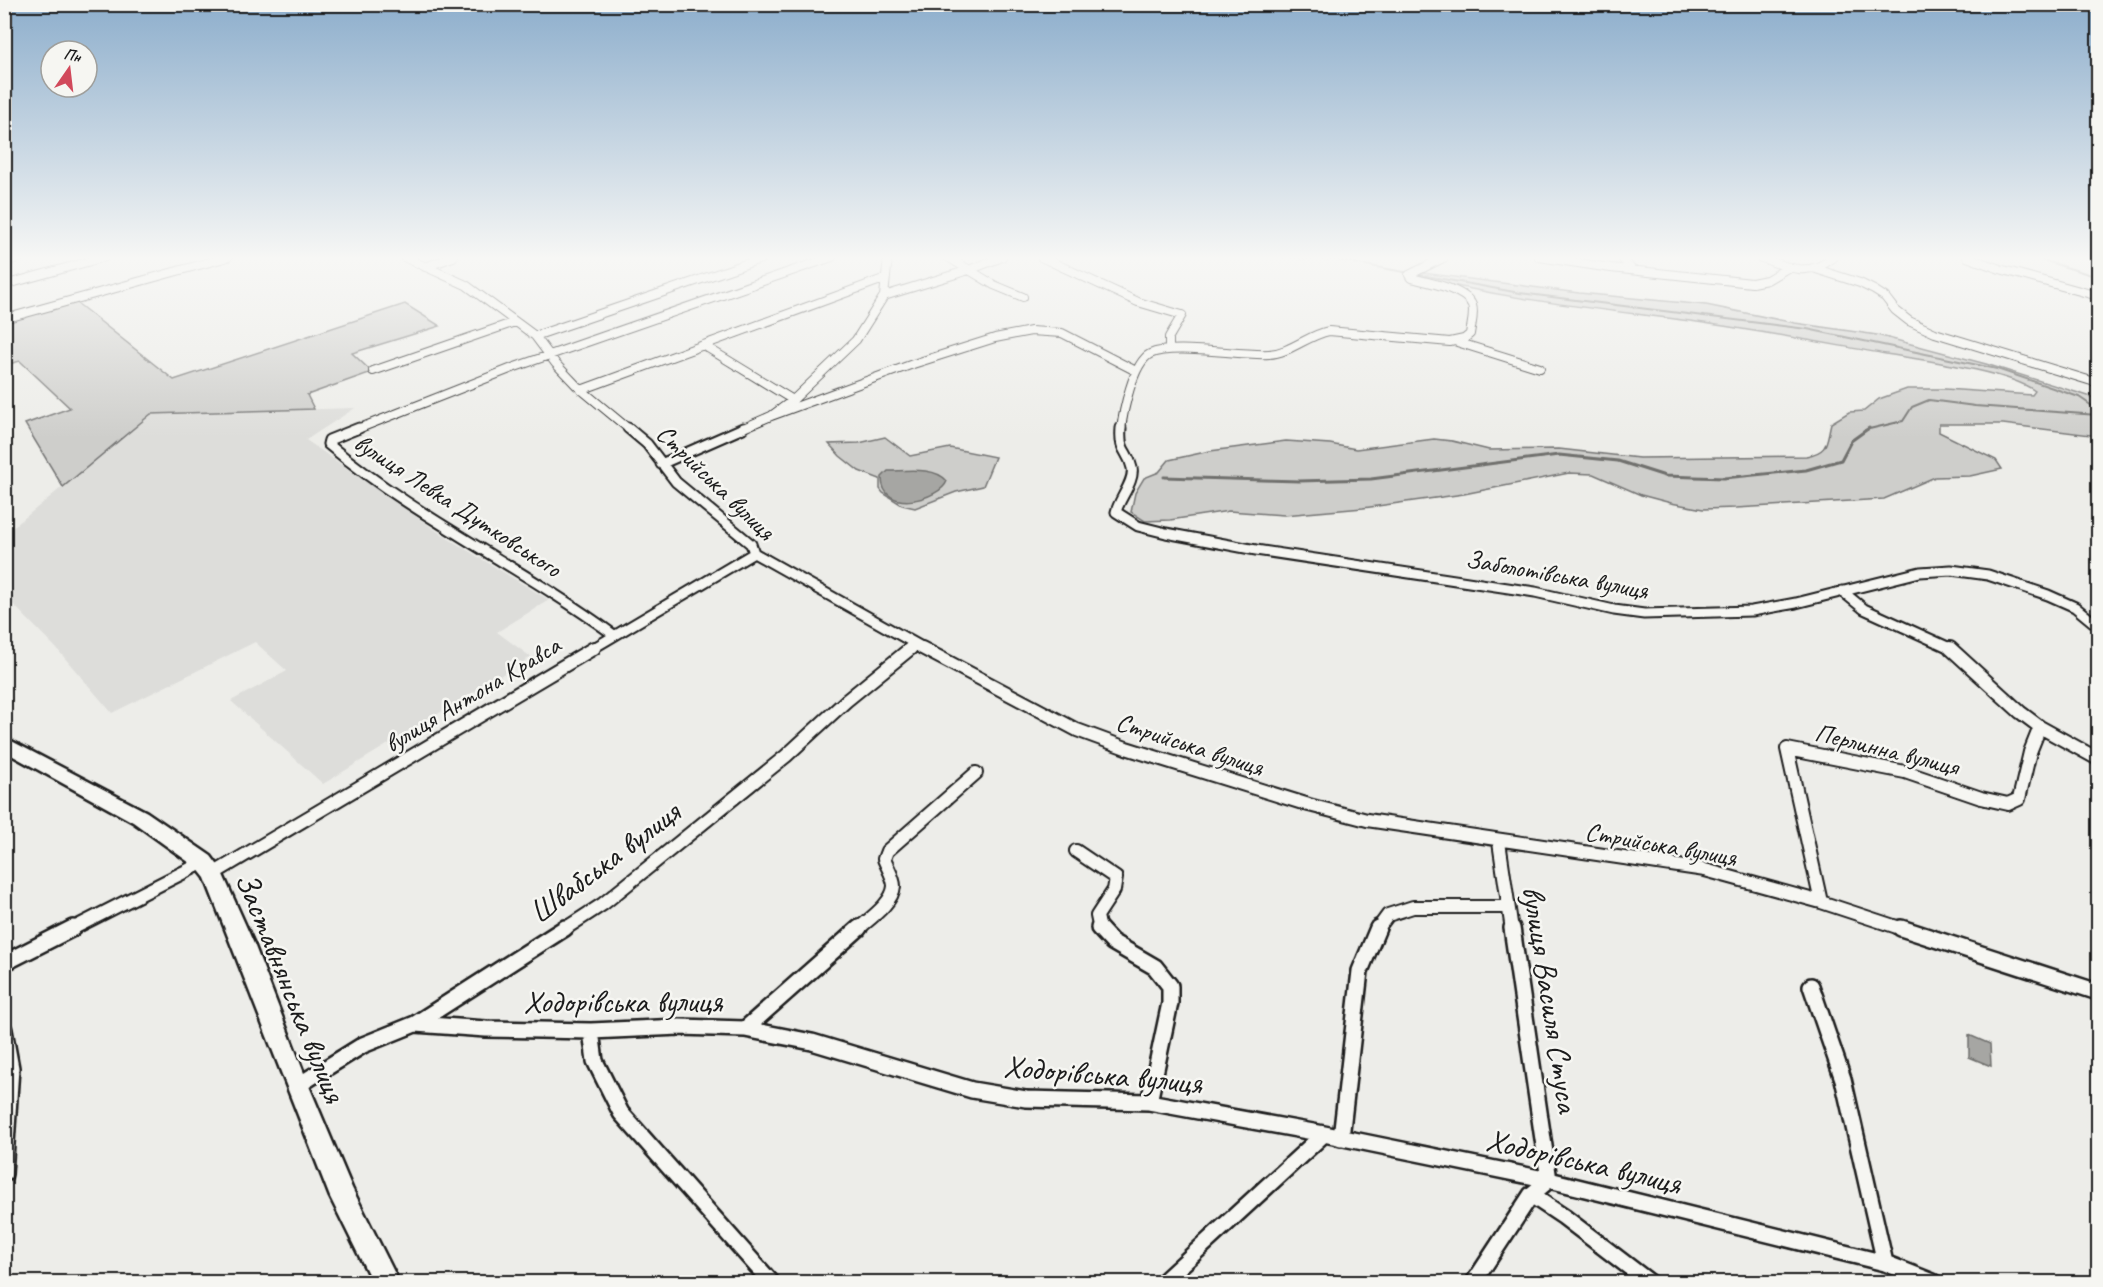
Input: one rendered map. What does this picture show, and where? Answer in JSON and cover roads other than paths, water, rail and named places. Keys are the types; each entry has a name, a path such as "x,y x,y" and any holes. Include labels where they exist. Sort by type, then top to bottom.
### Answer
{"street":[{"name":"Стрийська вулиця","path":"508,317 535,336 581,390 647,444 676,482 751,544 754,553 974,678 1077,730 1126,748 1358,818 1500,842 1705,870 1821,902 2098,993"},
{"path":"535,336 590,317"},
{"path":"549,354 657,317"},
{"path":"581,390 779,317"},
{"path":"771,417 793,400 856,340 873,317"},
{"path":"1169,350 1168,336 1181,317"},
{"path":"1456,342 1470,334 1472,317"},
{"path":"1904,317 1935,333 2098,383"},
{"path":"373,371 515,322"},
{"path":"661,464 880,374 988,341 1030,331 1056,331 1136,371 1150,354 1169,350 1271,354 1281,352 1314,334 1329,331 1456,342 1540,368"},
{"path":"703,345 793,400"},
{"name":"вулиця Левка Дутковського","path":"549,354 335,437 329,440 328,444 443,526 575,606 614,635"},
{"name":"Заболотівська вулиця","path":"1136,371 1122,420 1120,438 1120,445 1132,467 1132,475 1116,512 1124,519 1166,533 1268,552 1535,592 1614,610 1700,614 1752,611 1796,603 1920,572 1951,570 1988,575 2048,595 2075,607 2098,626"},
{"name":"вулиця Антона Кравса","path":"4,963 209,868 754,553"},
{"path":"1842,591 1871,613 1948,646 1962,656 2020,712 2040,727 2098,759"},
{"name":"Швабська вулиця","path":"297,1086 363,1045 415,1024 603,904 786,756 846,701 916,644"},
{"name":"Перлинна вулиця","path":"1821,902 1787,748 1905,772 1981,798 2007,804 2019,799 2030,752 2040,727"},
{"name":"Заставнянська вулиця","path":"4,743 140,817 209,868 243,944 297,1086 343,1197 386,1282"},
{"path":"745,1029 880,909 895,888 896,880 888,870 884,859 887,851 976,773"},
{"name":"вулиця Василя Стуса","path":"1500,842 1549,1180"},
{"path":"1076,852 1116,878 1114,892 1099,908 1098,928 1107,938 1151,964 1170,986 1170,1003 1149,1102"},
{"path":"1341,1138 1360,971 1378,925 1388,915 1413,907 1508,907"},
{"path":"1811,986 1844,1079 1885,1263"},
{"name":"Ходорівська вулиця","path":"415,1024 486,1029 591,1031 680,1027 745,1029 812,1042 972,1090 1026,1099 1149,1102 1324,1134 1549,1180 1885,1263 1933,1282"},
{"path":"4,1030 11,1068 4,1174"},
{"path":"591,1031 595,1061 621,1113 771,1282"},
{"path":"1163,1282 1324,1134"},
{"path":"1474,1282 1531,1195 1549,1180"},
{"path":"1531,1195 1564,1216 1649,1282"}],"waterway":[{"path":"1712,317 1807,329 1997,369 2079,397 2098,410"},
{"path":"1867,430 1903,421 1912,407 1929,400 1975,406 2098,415"},
{"path":"1164,477 1299,481 1371,479 1559,455 1618,461 1665,476 1724,478 1806,470 1841,460 1851,441 1867,430"}]}
